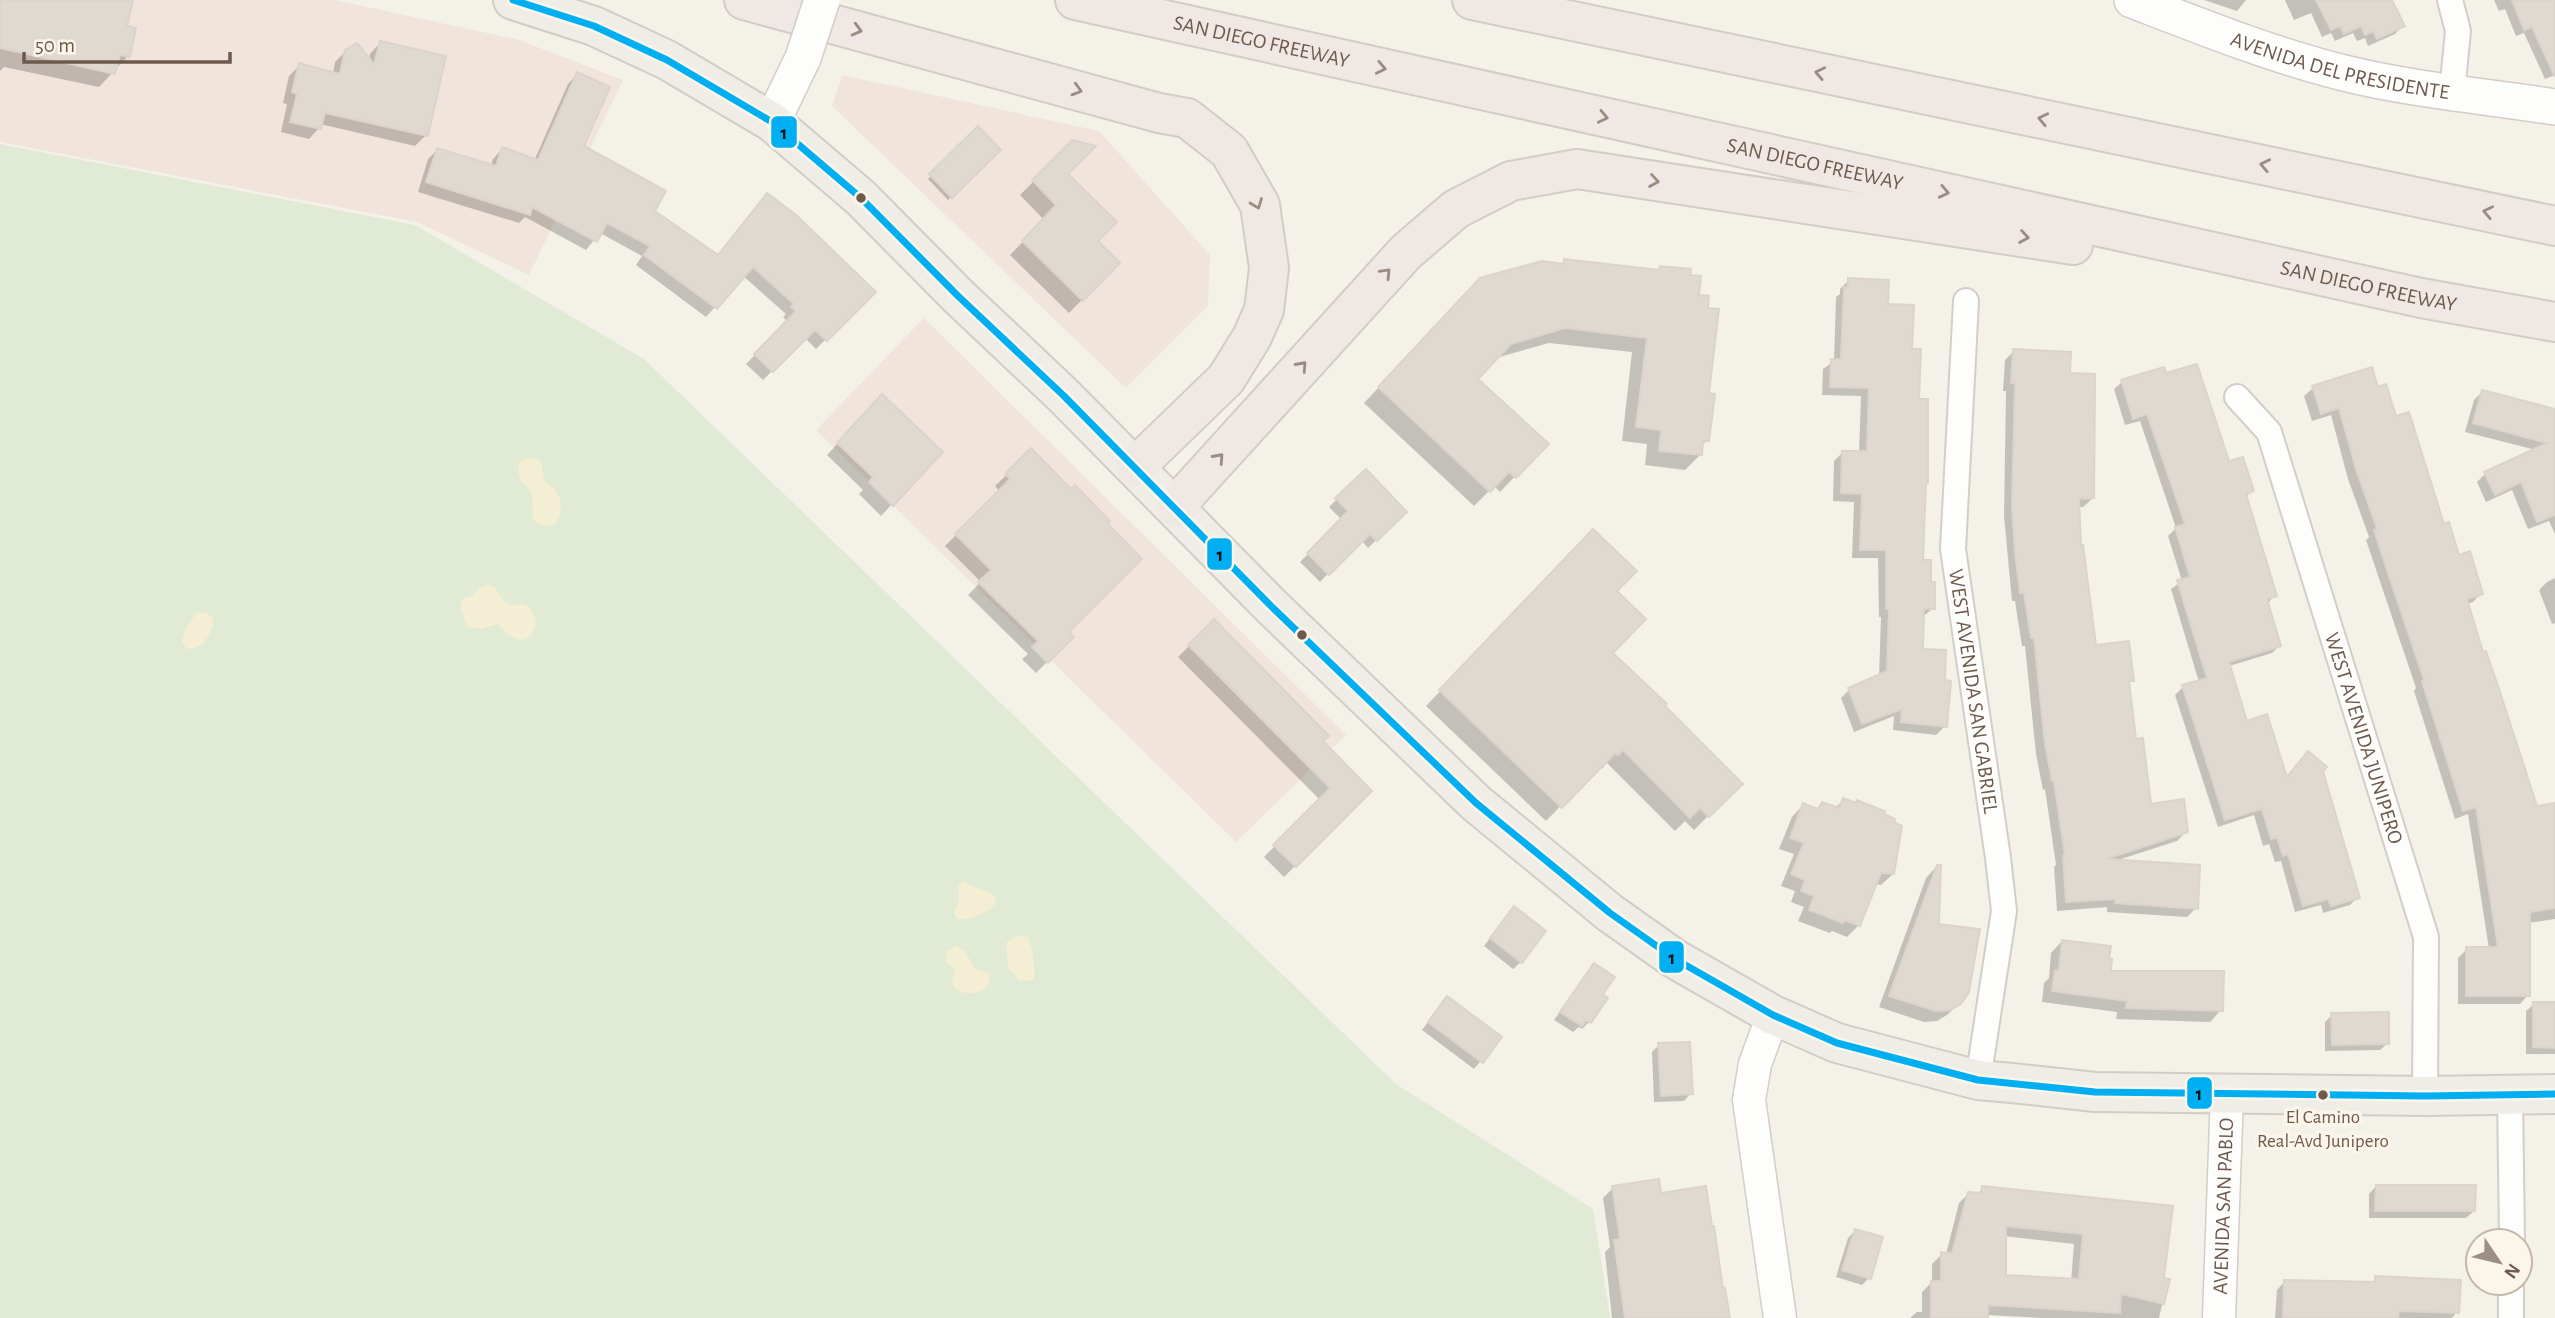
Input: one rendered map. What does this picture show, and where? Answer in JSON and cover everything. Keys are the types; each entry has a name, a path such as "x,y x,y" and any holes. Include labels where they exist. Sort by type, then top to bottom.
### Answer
{"highway":[{"path":"744,0 1159,113 1187,118 1229,151 1260,205 1269,268 1264,310 1252,337 1226,379 1135,467"},
{"name":"SAN DIEGO FREEWAY","path":"1075,0 2421,298 2544,321"},
{"path":"1472,0 2555,226"},
{"path":"1176,508 1340,323 1416,243 1456,209 1511,181 1577,169 2421,298"}],"main road":[{"path":"513,0 594,26 667,60 772,122 860,198 1135,467 1271,606 1493,817 1610,913 1675,959 1773,1015 1838,1043 1978,1080 2095,1091 2425,1096 2555,1094"},
{"path":"772,122 803,58 822,0"},
{"name":"AVENIDA DEL PRESIDENTE","path":"2132,0 2248,44 2343,73 2415,89 2555,107"}],"street":[{"path":"2451,0 2458,31 2452,92"},
{"name":"WEST AVENIDA SAN GABRIEL","path":"1966,301 1953,549 2004,911 1978,1080"},
{"name":"WEST AVENIDA JUNIPERO","path":"2237,397 2269,432 2426,937 2425,1096"},
{"path":"1773,1015 1755,1064 1749,1100 1780,1318"},
{"name":"AVENIDA SAN PABLO","path":"2219,1318 2227,1094"},
{"path":"2510,1094 2512,1227"},
{"path":"2511,1297 2511,1318"}],"shaded area":[{"path":"0,0 335,0 519,40 623,80 529,275 417,222 0,142"},
{"path":"842,75 1099,131 1210,255 1208,306 1126,388 832,106"},
{"path":"924,318 1346,735 1236,842 816,430"}],"green space":[{"path":"0,144 415,225 644,359 1396,1084 1593,1209 1610,1318 0,1318"}],"sand":[{"path":"526,458 541,462 545,480 560,499 561,511 557,521 548,526 537,523 533,517 532,497 520,479 519,463"},
{"path":"488,584 493,586 507,603 523,604 530,608 536,621 529,637 523,640 514,638 498,624 480,629 467,627 460,603"},
{"path":"199,612 207,613 213,618 212,629 198,647 187,649 182,642 184,634 190,621"},
{"path":"962,881 995,896 996,905 971,918 956,918 954,911 959,901 958,887"},
{"path":"1016,936 1028,937 1034,959 1033,981 1019,980 1008,967 1006,943"},
{"path":"956,946 965,951 975,969 989,973 987,985 979,992 967,993 955,989 952,981 955,971 945,960 947,951"}],"building":[{"path":"0,0 133,0 127,26 136,28 130,57 120,55 115,74 0,48"},
{"path":"2316,0 2392,0 2405,26 2377,39 2373,31 2365,35 2361,26 2344,34 2340,26 2331,30"},
{"path":"2512,0 2555,0 2555,77 2532,27 2524,30"},
{"path":"380,41 446,56 428,136 325,113 321,129 290,122 297,94 292,92 299,63 340,74 345,50 357,43 374,64"},
{"path":"577,72 610,87 584,146 666,191 655,211 718,255 767,193 795,214 876,292 827,341 815,330 773,372 754,354 796,311 791,307 794,304 753,267 717,309 644,255 650,246 607,223 597,242 532,207 530,215 426,182 437,148 496,166 502,147 538,160"},
{"path":"978,126 1001,150 952,198 929,174"},
{"path":"1072,140 1096,146 1068,174 1117,222 1098,241 1120,263 1083,301 1022,241 1056,205 1032,180"},
{"path":"1564,259 1659,270 1660,266 1691,269 1690,275 1701,276 1699,295 1709,296 1708,308 1719,309 1709,393 1715,394 1709,441 1703,441 1702,455 1659,451 1661,430 1636,427 1647,338 1565,328 1511,344 1478,379 1549,444 1516,478 1509,472 1490,492 1378,387 1480,278 1542,261 1564,264"},
{"path":"1848,278 1889,280 1888,304 1914,305 1912,349 1921,349 1919,399 1928,399 1928,483 1923,560 1931,560 1931,582 1935,582 1935,609 1924,609 1923,649 1946,650 1945,680 1951,681 1947,727 1901,722 1902,709 1862,724 1848,688 1887,671 1889,609 1886,609 1886,550 1860,550 1862,494 1841,493 1842,451 1867,451 1869,388 1830,387 1831,359 1841,359 1844,287 1848,287"},
{"path":"2013,349 2071,352 2070,373 2095,374 2094,498 2079,499 2081,546 2083,545 2096,645 2129,641 2134,681 2129,681 2136,739 2143,738 2151,804 2184,799 2188,832 2106,859 2200,865 2198,909 2115,903 2116,899 2066,902 2065,856 2054,781 2045,744 2034,638 2031,638 2024,593 2020,593 2015,552 2012,506 2015,383 2011,383"},
{"path":"2197,364 2229,461 2243,457 2254,491 2246,494 2277,596 2267,599 2281,646 2229,662 2247,721 2267,714 2287,777 2308,751 2327,767 2323,771 2360,898 2331,906 2328,899 2303,906 2288,854 2283,856 2277,837 2271,839 2262,809 2225,820 2182,685 2207,678 2177,580 2190,577 2175,527 2185,524 2147,414 2133,419 2121,380 2164,367 2166,373"},
{"path":"2372,367 2378,387 2386,384 2396,416 2409,412 2444,524 2449,522 2459,555 2470,551 2483,594 2467,599 2483,652 2486,651 2537,806 2555,803 2555,908 2530,912 2530,996 2466,996 2466,947 2498,947 2476,807 2463,811 2422,681 2424,680 2374,530 2377,529 2339,408 2321,414 2312,386"},
{"path":"2482,390 2555,409 2555,515 2537,522 2521,482 2495,495 2484,472 2547,443 2473,423"},
{"path":"882,394 943,452 893,506 869,482 873,477 837,443"},
{"path":"1031,448 1071,489 1075,485 1142,559 1069,632 1074,637 1048,663 1032,647 1038,641 978,582 991,570 955,534 1010,479 1005,474"},
{"path":"1366,469 1407,512 1377,541 1370,534 1329,575 1307,553 1348,511 1335,498"},
{"path":"1593,529 1637,571 1617,591 1646,619 1613,653 1667,704 1665,706 1743,784 1709,817 1700,808 1690,818 1623,750 1618,755 1615,753 1562,808 1439,690"},
{"path":"1214,619 1329,736 1323,741 1372,791 1296,867 1273,845 1330,788 1188,645"},
{"path":"1843,798 1856,803 1857,800 1885,811 1884,814 1902,826 1894,874 1881,873 1860,926 1844,920 1843,923 1809,910 1814,896 1801,891 1805,880 1791,874 1804,843 1790,838 1803,803 1818,809 1822,802 1839,808"},
{"path":"1937,865 1941,865 1939,924 1980,929 1969,992 1961,1004 1950,1010 1936,1011 1889,996"},
{"path":"1514,906 1546,931 1522,963 1490,938"},
{"path":"2062,940 2111,946 2111,971 2224,971 2223,1011 2126,1008 2127,1001 2052,991 2055,970 2059,970"},
{"path":"1594,963 1615,977 1603,994 1608,998 1591,1023 1586,1020 1582,1026 1560,1012"},
{"path":"1447,996 1502,1037 1483,1063 1428,1022"},
{"path":"2533,1002 2555,1002 2555,1048 2533,1047"},
{"path":"2389,1012 2389,1044 2332,1045 2331,1013"},
{"path":"1690,1042 1693,1094 1661,1096 1658,1043"},
{"path":"1659,1179 1661,1193 1706,1186 1730,1318 1625,1318 1614,1240 1620,1239 1612,1186"},
{"path":"2376,1185 2476,1185 2475,1211 2375,1211"},
{"path":"1982,1186 2173,1206 2164,1278 2170,1279 2164,1304 2121,1294 2120,1313 1988,1305 1988,1318 1931,1318 1931,1281 1941,1281 1941,1252 1952,1253 1968,1192 1981,1193","holes":["2006,1226 2083,1234 2079,1279 2006,1275"]},
{"path":"1855,1229 1883,1237 1871,1279 1842,1270"},
{"path":"2375,1276 2461,1280 2459,1313 2399,1311 2398,1318 2283,1318 2284,1280 2375,1282"}],"transit line":[{"name":"1","path":"513,0 594,26 667,60 772,122 861,198 958,296 1064,396 1271,606 1476,803 1610,913 1675,959 1773,1015 1837,1043 1978,1080 2095,1092 2425,1096 2555,1094"}],"place":[{"name":"El Camino Real-Avd Junipero","path":"2323,1095"}]}
